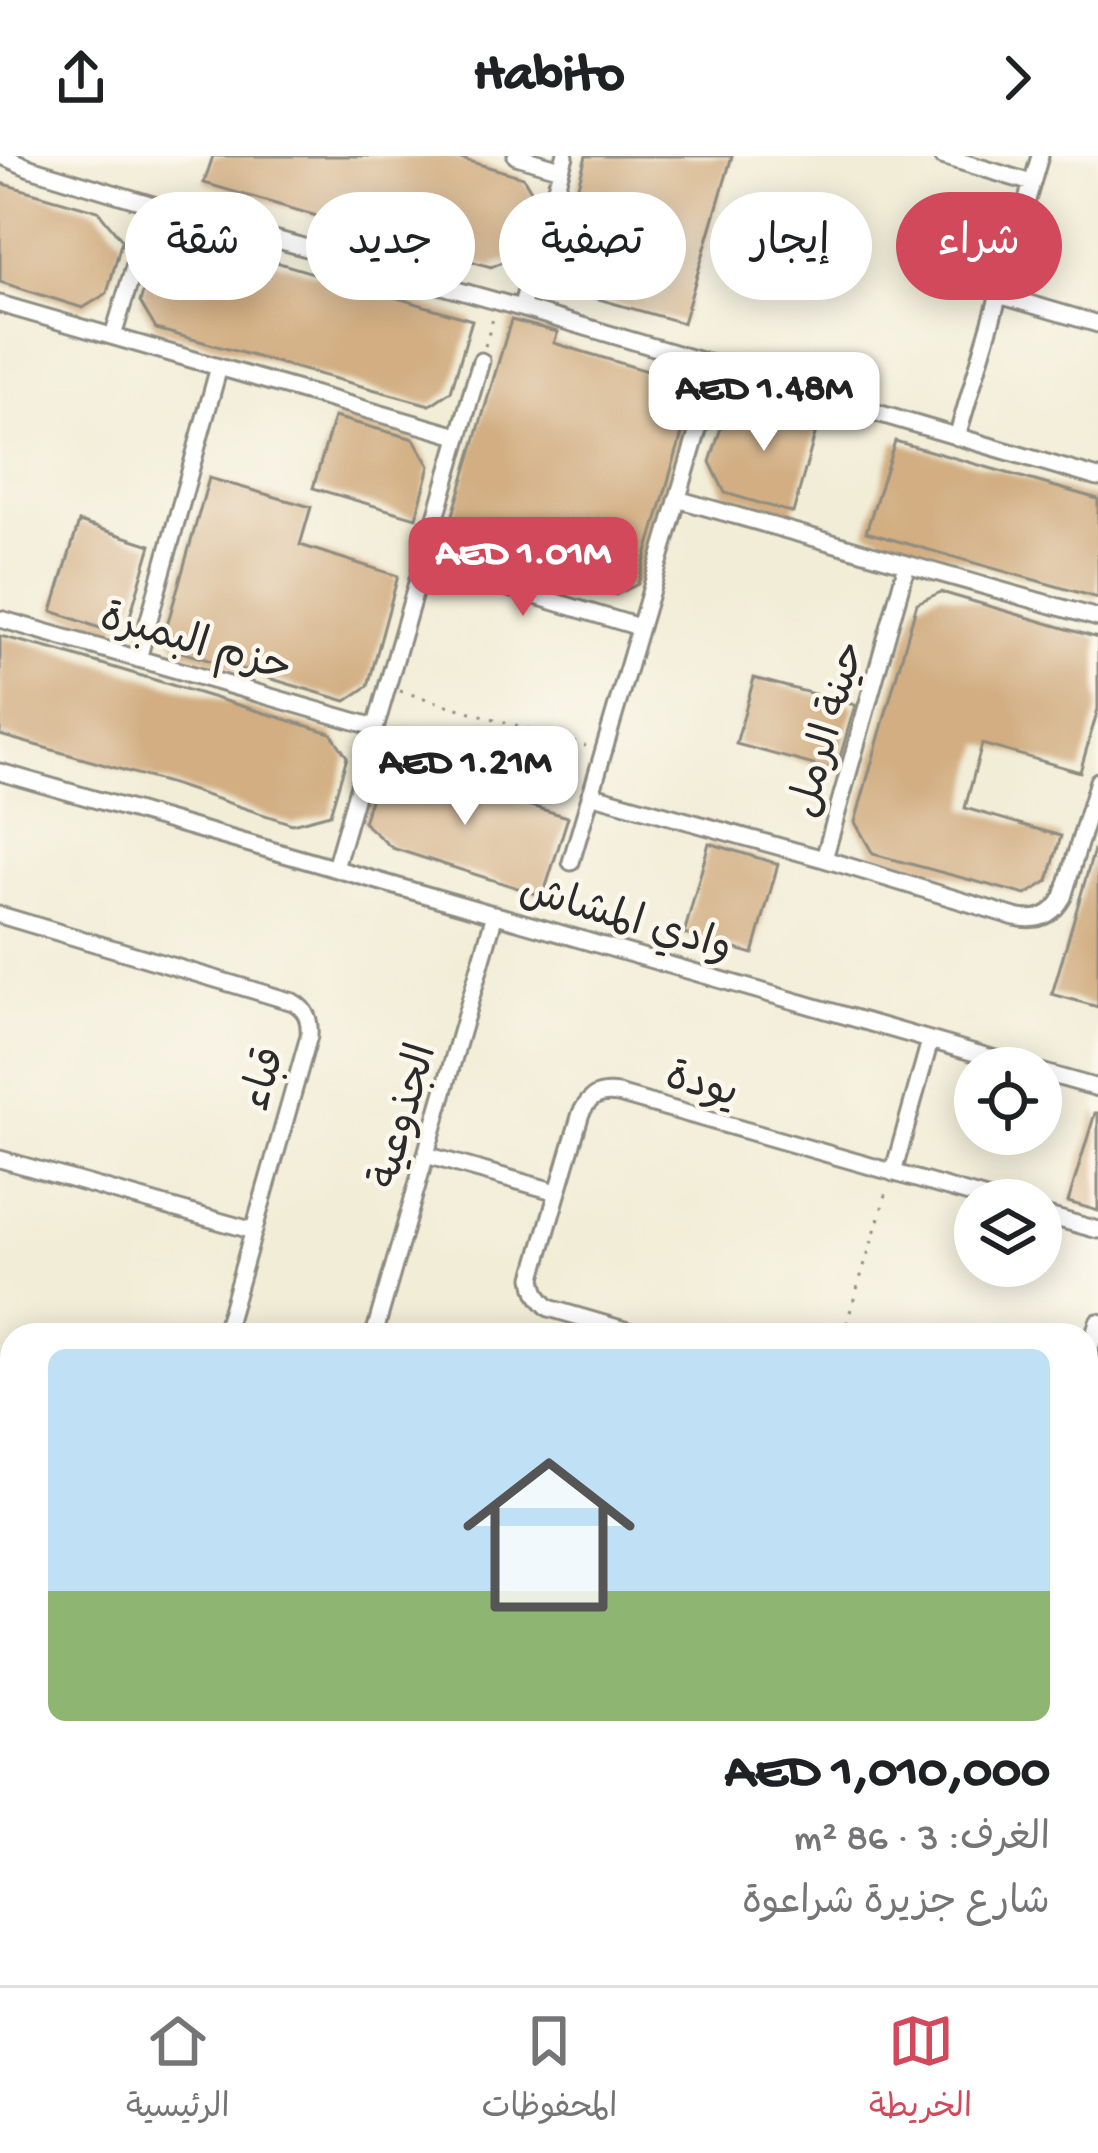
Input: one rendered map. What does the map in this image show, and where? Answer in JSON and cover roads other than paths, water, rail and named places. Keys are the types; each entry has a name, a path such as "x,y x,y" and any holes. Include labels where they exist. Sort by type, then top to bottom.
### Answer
{"street":[{"path":"2,156 125,197"},
{"path":"516,156 564,163 520,308"},
{"path":"942,156 1032,183"},
{"path":"1029,192 1040,156"},
{"path":"282,241 1098,478"},
{"path":"113,336 125,297"},
{"path":"957,436 998,300"},
{"path":"1016,300 1098,324"},
{"path":"0,305 458,436"},
{"path":"335,868 481,361"},
{"path":"571,862 717,365"},
{"path":"138,659 219,367"},
{"path":"677,499 1098,619"},
{"path":"422,562 639,627"},
{"name":"حينة الرمل","path":"907,564 824,859 1015,917 1036,919 1052,911 1063,897 1093,817 1098,781"},
{"name":"حزم البمبرة","path":"0,619 375,727"},
{"name":"وادي المشاش","path":"0,772 954,1048"},
{"path":"590,794 824,859"},
{"name":"قباء","path":"0,914 301,1006 310,1021 227,1323"},
{"name":"الجذوعية","path":"377,1323 495,914"},
{"path":"893,1173 930,1041"},
{"path":"1062,1078 1098,1088"},
{"name":"يودة","path":"598,1323 548,1308 538,1298 533,1277 581,1113 588,1100 605,1092 954,1190"},
{"path":"426,1155 557,1192"},
{"path":"0,1159 254,1232"},
{"path":"1062,1220 1098,1230"}]}
